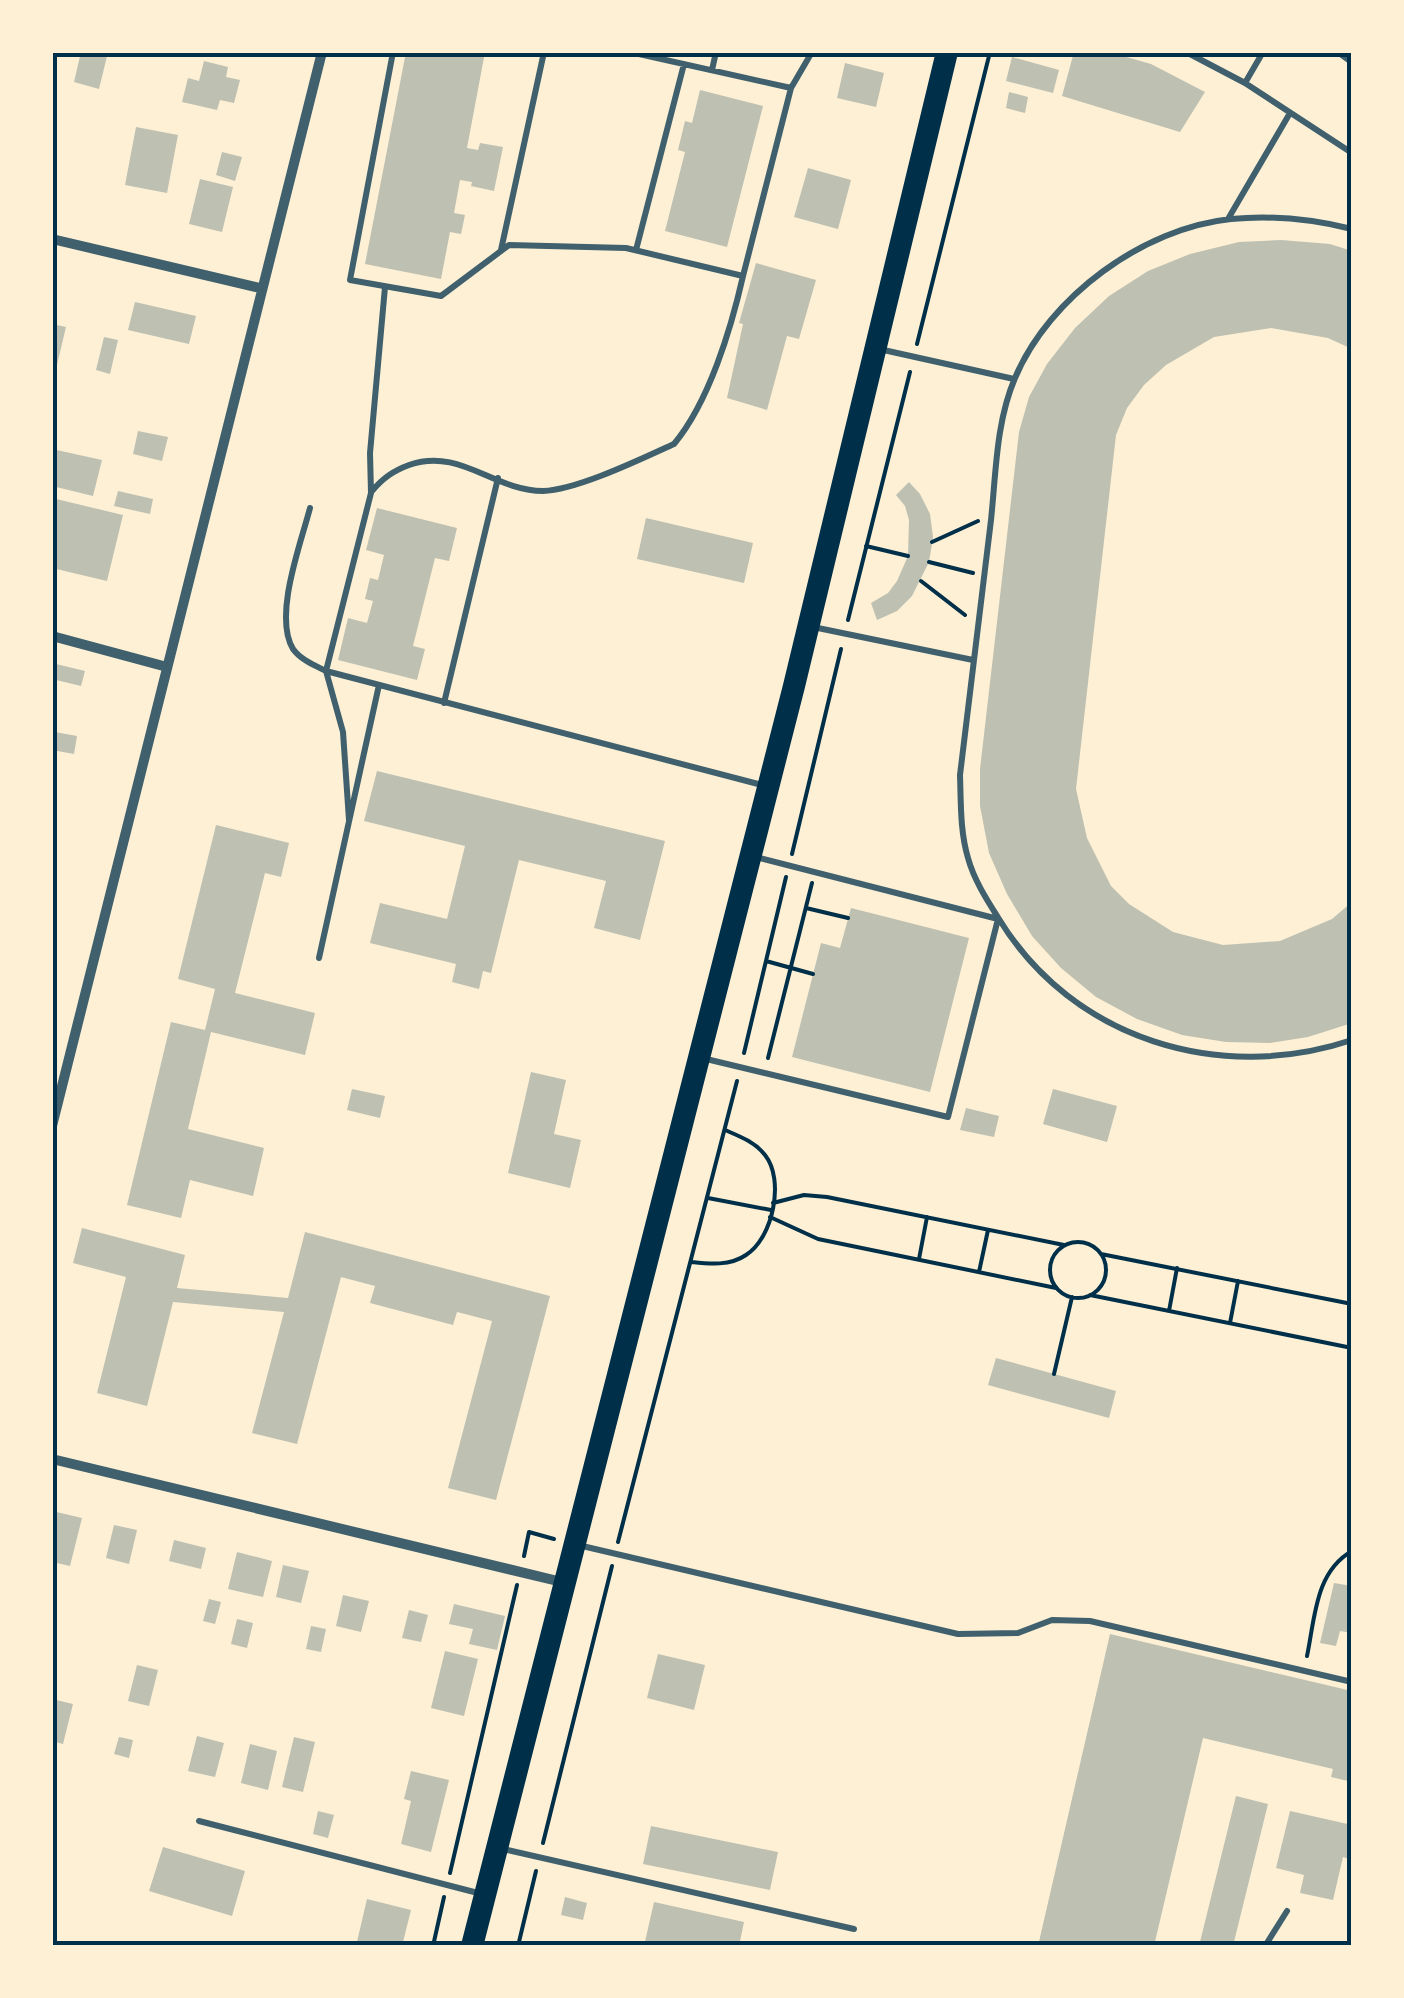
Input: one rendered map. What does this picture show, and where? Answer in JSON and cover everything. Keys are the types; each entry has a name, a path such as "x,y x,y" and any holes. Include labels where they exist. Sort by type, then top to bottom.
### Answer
{"main road":[{"path":"472,1946 768,787 947,52"}],"street":[{"path":"52,1126 322,52"},
{"path":"1341,52 1352,60"},
{"path":"52,239 260,288"},
{"path":"52,636 167,666"},
{"path":"52,1459 566,1583"}],"lane":[{"path":"393,52 350,280 441,296 509,246 636,250 744,276"},
{"path":"500,252 544,52"},
{"path":"630,52 791,88"},
{"path":"712,70 716,52"},
{"path":"371,494 382,479 419,462 452,461 542,491 566,486 674,444 684,432 732,323 791,88 812,52"},
{"path":"1186,52 1245,83 1352,154"},
{"path":"1245,83 1263,52"},
{"path":"636,250 684,64"},
{"path":"1228,219 1290,113"},
{"path":"1352,229 1276,217 1228,219 1186,229 1153,243 1090,282 1028,352 1004,411 960,775 961,826 968,860 998,919 1030,964 1060,993 1128,1031 1166,1046 1211,1055 1292,1056 1352,1040"},
{"path":"350,820 343,732 326,671 371,494 370,453 385,287"},
{"path":"874,348 1014,380"},
{"path":"444,702 498,478"},
{"path":"310,508 286,618 294,651 306,661 379,686 768,787"},
{"path":"808,626 974,660"},
{"path":"319,958 379,686"},
{"path":"750,855 998,919"},
{"path":"699,1057 948,1117 998,919"},
{"path":"576,1545 958,1634 1018,1633 1052,1620 1090,1621 1352,1682"},
{"path":"199,1821 484,1894"},
{"path":"497,1848 854,1930"},
{"path":"1266,1946 1286,1911"}],"path":[{"path":"518,1946 614,1553 725,1130 990,52"},
{"path":"932,542 991,514"},
{"path":"866,546 908,556"},
{"path":"929,562 984,576"},
{"path":"922,581 978,624"},
{"path":"764,1073 815,871"},
{"path":"806,908 848,918"},
{"path":"766,961 813,974"},
{"path":"692,1262 728,1262 746,1255 757,1245 771,1214 775,1182 764,1154 725,1130"},
{"path":"773,1203 804,1195 827,1196 1064,1245 1084,1242 1101,1254 1352,1304"},
{"path":"708,1198 771,1214 797,1232 818,1239 1056,1288 1072,1297 1090,1295 1352,1348"},
{"path":"920,1260 927,1217"},
{"path":"979,1272 988,1230"},
{"path":"1056,1288 1050,1264 1064,1245"},
{"path":"1090,1295 1104,1280 1106,1270 1101,1254"},
{"path":"1169,1311 1177,1268"},
{"path":"1230,1323 1238,1281"},
{"path":"1054,1374 1072,1297"},
{"path":"432,1946 529,1532 576,1545"},
{"path":"1304,1671 1324,1576 1339,1558 1352,1551"}],"building":[{"path":"81,52 108,52 99,89 74,82"},
{"path":"406,52 485,52 467,148 478,150 480,143 503,147 494,191 460,180 454,213 465,215 461,234 450,232 441,279 365,264"},
{"path":"1074,52 1109,52 1151,64 1205,92 1180,132 1062,96"},
{"path":"1012,57 1059,70 1053,93 1006,81"},
{"path":"204,61 228,67 226,77 240,80 234,103 220,100 217,110 182,102 188,78 199,81"},
{"path":"845,63 884,73 876,107 837,98"},
{"path":"700,90 763,106 727,247 665,231 685,152 678,150 685,121 692,123"},
{"path":"1009,92 1028,97 1025,113 1006,108"},
{"path":"136,127 178,135 167,193 125,185"},
{"path":"222,152 242,157 235,181 216,175"},
{"path":"808,168 851,180 838,229 794,217"},
{"path":"200,179 233,187 222,232 189,224"},
{"path":"1239,242 1330,244 1352,251 1352,349 1328,338 1271,328 1214,337 1166,365 1127,408 1116,435 1076,789 1087,838 1111,886 1129,904 1173,932 1223,945 1280,941 1332,919 1352,902 1352,1023 1308,1037 1270,1043 1226,1042 1182,1035 1137,1019 1096,997 1061,968 1032,936 989,853 980,806 980,769 1019,432 1029,397 1047,364 1075,328 1109,296 1148,271 1190,254"},
{"path":"756,263 816,280 799,339 787,336 767,410 727,398 743,324 739,323"},
{"path":"135,302 196,316 189,344 128,330"},
{"path":"52,324 66,327 56,369 52,368"},
{"path":"104,337 118,340 110,374 96,370"},
{"path":"138,431 168,437 162,461 133,454"},
{"path":"52,449 102,460 93,496 52,486"},
{"path":"909,482 930,514 933,537 929,562 912,596 897,611 877,620 871,603 888,593 908,556 909,520 896,495"},
{"path":"118,491 153,499 150,514 114,506"},
{"path":"52,498 123,515 107,581 52,568"},
{"path":"377,508 457,528 449,561 435,558 413,646 425,649 417,680 338,660 348,618 367,623 373,601 365,599 370,578 378,580 384,555 366,550"},
{"path":"646,518 753,543 744,583 637,559"},
{"path":"52,663 85,671 81,686 52,679"},
{"path":"55,732 77,736 74,754 52,750"},
{"path":"377,771 665,841 640,940 594,928 606,881 519,860 491,973 483,971 479,989 452,982 456,964 370,943 380,903 447,919 465,846 364,821"},
{"path":"216,825 289,843 281,877 265,873 235,993 315,1013 305,1055 211,1032 188,1129 264,1148 253,1196 190,1180 181,1218 127,1205 171,1022 205,1030 215,989 178,979"},
{"path":"851,908 969,938 930,1092 792,1057 821,943 840,948"},
{"path":"531,1072 566,1080 554,1134 581,1140 570,1188 508,1173"},
{"path":"352,1089 385,1096 380,1118 347,1110"},
{"path":"1053,1089 1117,1106 1107,1142 1043,1124"},
{"path":"966,1108 999,1116 994,1137 960,1130"},
{"path":"82,1228 185,1255 177,1288 288,1298 305,1232 550,1296 496,1500 448,1488 492,1321 457,1312 453,1325 370,1303 375,1286 341,1277 297,1444 252,1433 284,1312 173,1302 147,1406 97,1393 126,1277 73,1263"},
{"path":"996,1358 1116,1391 1109,1418 988,1385"},
{"path":"52,1511 82,1518 70,1566 52,1562"},
{"path":"114,1525 137,1530 129,1564 106,1558"},
{"path":"174,1540 206,1548 201,1569 169,1561"},
{"path":"237,1552 272,1561 263,1597 228,1589"},
{"path":"283,1565 309,1571 301,1603 276,1597"},
{"path":"1334,1583 1352,1586 1352,1633 1340,1631 1336,1646 1320,1643"},
{"path":"343,1595 369,1601 361,1632 336,1626"},
{"path":"209,1599 221,1602 215,1624 203,1621"},
{"path":"454,1604 505,1616 497,1650 469,1644 473,1629 449,1624"},
{"path":"409,1610 428,1615 421,1642 402,1638"},
{"path":"237,1619 253,1623 247,1648 231,1644"},
{"path":"311,1626 326,1629 321,1652 306,1649"},
{"path":"1110,1634 1352,1691 1352,1782 1331,1777 1333,1769 1203,1738 1154,1946 1038,1946"},
{"path":"445,1651 478,1659 464,1716 431,1708"},
{"path":"658,1654 705,1665 694,1710 647,1698"},
{"path":"137,1665 158,1670 149,1706 128,1701"},
{"path":"52,1699 73,1704 63,1744 52,1741"},
{"path":"197,1736 224,1743 215,1777 188,1771"},
{"path":"119,1737 133,1740 129,1758 114,1754"},
{"path":"294,1737 315,1742 303,1792 282,1787"},
{"path":"250,1744 277,1751 268,1790 241,1783"},
{"path":"411,1771 449,1780 431,1852 401,1844 411,1801 404,1799"},
{"path":"1236,1796 1268,1804 1233,1946 1199,1946"},
{"path":"318,1811 334,1815 328,1838 313,1834"},
{"path":"1290,1811 1352,1825 1352,1860 1343,1857 1333,1900 1300,1893 1304,1875 1276,1868"},
{"path":"651,1826 778,1852 770,1890 643,1864"},
{"path":"163,1847 245,1871 232,1916 149,1891"},
{"path":"565,1897 587,1903 583,1920 561,1915"},
{"path":"367,1899 411,1910 402,1946 356,1946"},
{"path":"654,1902 744,1922 739,1946 644,1946"}]}
